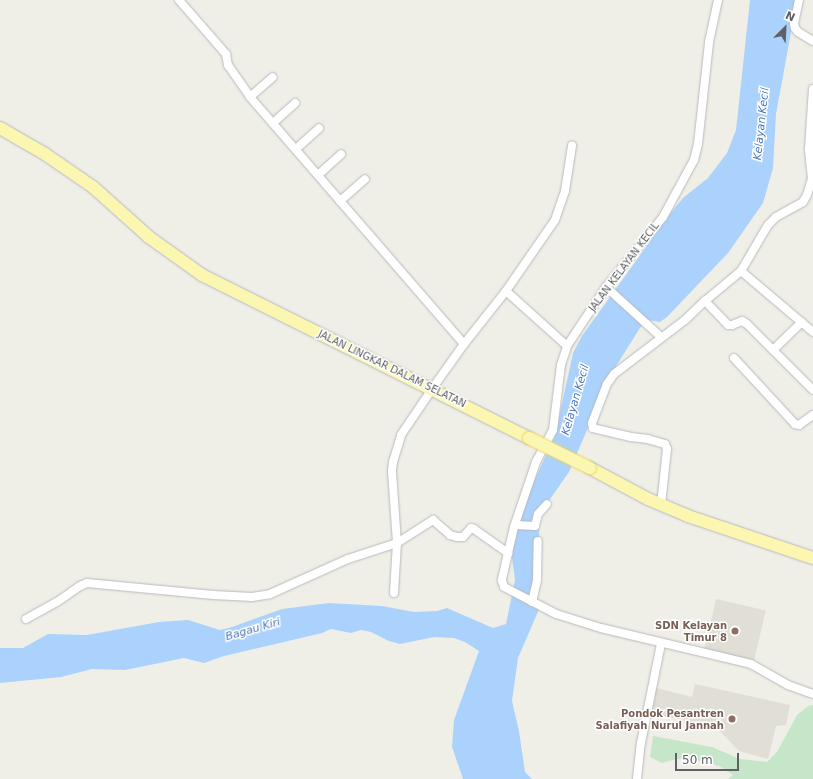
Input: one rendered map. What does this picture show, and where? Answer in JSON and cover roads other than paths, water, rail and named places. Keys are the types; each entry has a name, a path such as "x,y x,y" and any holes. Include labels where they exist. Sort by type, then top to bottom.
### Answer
{"main road":[{"name":"JALAN LINGKAR DALAM SELATAN","path":"0,128 45,154 93,187 149,237 202,275 590,468 661,505 731,532 813,558"}],"street":[{"path":"179,0 226,54 228,65 250,97 464,344"},
{"name":"JALAN KELAYAN KECIL","path":"532,602 504,587 503,583 508,553 515,526 536,462 553,430 566,346 608,288 663,217 694,160 699,138 709,42 718,0"},
{"path":"799,0 794,23 795,28 798,32 813,41"},
{"path":"250,97 274,77"},
{"path":"661,505 667,449 665,444 593,428 591,425 611,377 685,320 705,301 741,272 768,225 776,217 803,202 807,195 812,178 808,149 813,89"},
{"path":"273,123 296,103"},
{"path":"296,150 319,128"},
{"path":"394,593 397,543 393,462 402,435 464,344 506,291 555,220 565,191 572,146"},
{"path":"318,175 341,154"},
{"path":"340,201 365,179"},
{"path":"741,272 813,332"},
{"path":"608,288 661,337"},
{"path":"506,291 566,346"},
{"path":"705,301 728,325 742,321 747,324 813,390"},
{"path":"773,350 802,322"},
{"path":"734,358 795,424 799,425 813,414"},
{"path":"515,526 535,526 538,514 547,504"},
{"path":"26,619 57,602 83,584 213,595 252,597 270,594 334,564 397,543 433,520 450,535 457,538 463,537 471,528 474,529 508,553"},
{"path":"538,541 536,580 532,602 581,622 661,644 751,664 788,685 813,694"},
{"path":"637,779 641,743 661,644"}],"water":[{"path":"750,0 797,0 776,114 773,168 763,203 728,253 667,317 660,322 648,320 640,328 611,374 569,472 541,512 539,523 540,574 535,596 540,607 518,658 512,701 519,731 525,772 532,779 463,779 452,747 454,720 479,651 465,642 454,638 434,637 400,644 389,641 371,632 361,630 351,633 331,629 322,633 224,656 204,663 184,658 125,670 92,669 61,677 0,683 0,648 23,648 48,634 87,635 159,622 188,620 220,630 282,609 329,603 382,606 414,612 437,611 447,608 493,628 506,624 515,580 511,550 529,492 555,436 573,353 582,336 666,219 683,198 708,178 727,153 736,130"}],"place":[{"name":"SDN Kelayan Timur 8","path":"735,631"},
{"name":"Pondok Pesantren Salafiyah Nurul Jannah","path":"732,719"}],"water label":[{"name":"Kelayan Kecil","path":"762,124"},
{"name":"Kelayan Kecil","path":"576,400"},
{"name":"Bagau Kiri","path":"253,630"}]}
